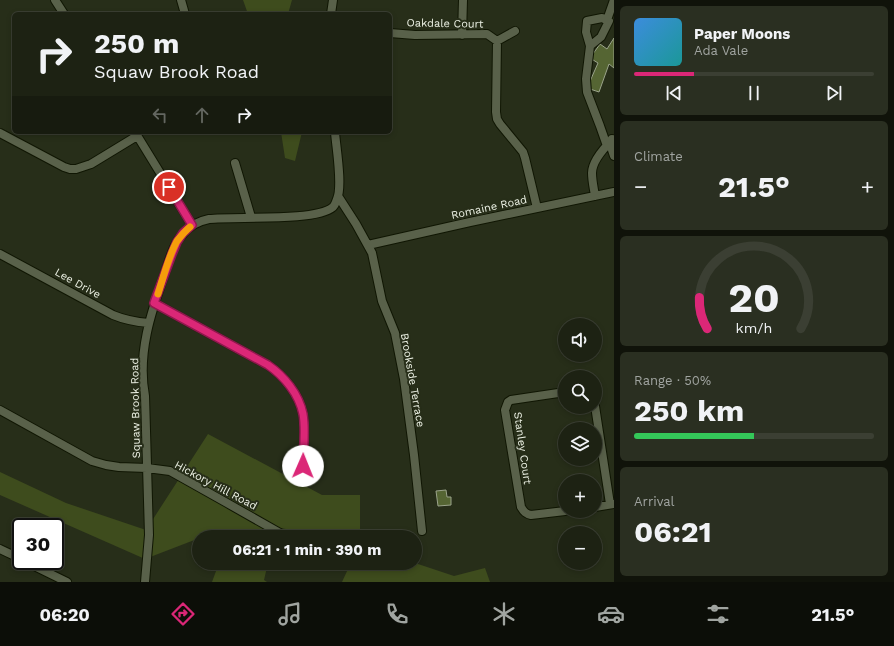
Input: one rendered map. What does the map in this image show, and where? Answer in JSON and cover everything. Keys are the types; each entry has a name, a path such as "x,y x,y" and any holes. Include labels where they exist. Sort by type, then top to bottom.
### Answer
{"street":[{"path":"55,0 63,12"},
{"path":"181,0 184,12"},
{"path":"330,12 333,0"},
{"path":"462,35 463,0"},
{"path":"590,46 601,37 609,21 607,20 614,0"},
{"path":"607,20 602,18 587,21 586,32 590,46 586,92 600,126 611,141 614,156"},
{"path":"514,30 497,41 496,112 497,119 523,152 536,208"},
{"name":"Oakdale Court","path":"392,33 415,35 487,34 497,41"},
{"path":"0,133 70,169 76,169 91,164 136,134 192,225"},
{"path":"335,134 339,179 338,196"},
{"path":"595,196 592,172 602,151 611,141"},
{"path":"235,163 251,217"},
{"name":"Romaine Road","path":"368,245 614,192"},
{"name":"Squaw Brook Road","path":"145,582 149,535 143,369 149,323 154,303 177,242 183,233 192,225 209,218 301,216 324,212 332,208 338,196"},
{"name":"Brookside Terrace","path":"338,196 372,253 382,301 398,344 414,455 422,530"},
{"name":"Lee Drive","path":"0,254 113,315 134,321 149,323"},
{"path":"154,303 268,365 283,377 295,394 303,412 303,466"},
{"name":"Stanley Court","path":"558,393 511,400 508,402 505,410 521,507 523,511 531,515 558,512"},
{"name":"Hickory Hill Road","path":"0,410 92,460 106,465 119,467 170,471 275,530"},
{"path":"596,414 612,504 602,505"},
{"path":"0,549 12,555"},
{"path":"42,570 67,582"}],"green space":[{"path":"243,0 292,0 289,12 247,12"},
{"path":"281,134 302,134 295,161 285,158"},
{"path":"208,434 322,495 360,495 360,530 291,530 275,527 274,530 192,530 192,541 145,559 64,523 64,518 52,518 0,495 0,472 66,503 146,530"},
{"path":"422,565 454,576 485,568 490,582 342,582 348,570 422,570"},
{"path":"216,570 266,570 264,580 267,582 212,582"}],"building":[{"path":"614,38 614,68 609,64 599,92 587,88 598,63 590,58 600,44 607,49"},
{"path":"446,490 447,497 451,497 451,505 438,506 436,491"}],"slow traffic":[{"path":"158,294 177,242 183,233 190,227"}],"route":[{"path":"169,187 192,225 183,233 177,242 154,303 268,365 283,377 295,394 303,412 303,466"}]}
